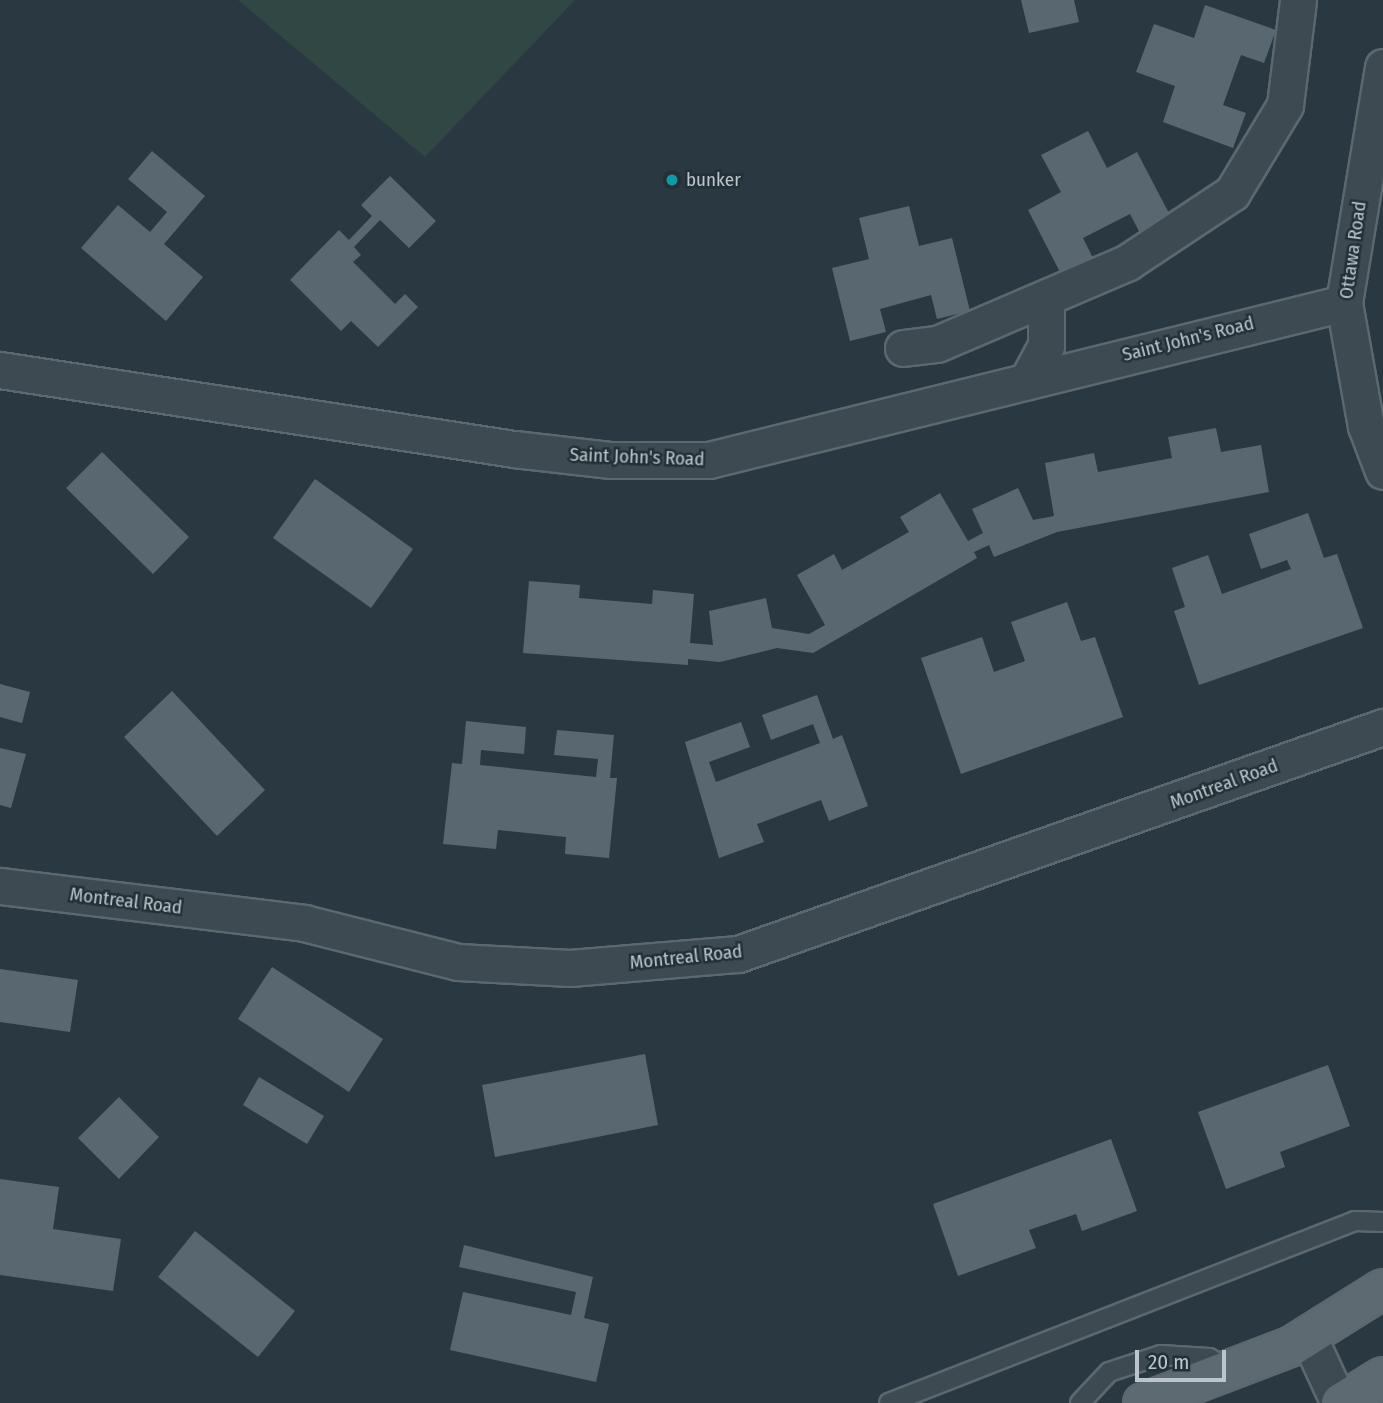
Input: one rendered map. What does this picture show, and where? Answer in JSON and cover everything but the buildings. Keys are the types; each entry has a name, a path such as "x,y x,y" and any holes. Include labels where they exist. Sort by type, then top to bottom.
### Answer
{"main road":[{"path":"1143,1403 1234,1371 1308,1336 1383,1289"},
{"path":"1340,1403 1383,1377"}],"street":[{"path":"903,348 937,344 1046,301 1128,262 1232,193 1285,105 1298,0"},
{"name":"Ottawa Road","path":"1383,67 1378,122 1344,303 1366,426 1383,471"},
{"path":"1027,381 1046,346 1046,301"},
{"name":"Saint John's Road","path":"0,370 513,449 623,460 709,460 1344,303"},
{"name":"Montreal Road","path":"0,886 304,923 458,962 570,968 738,954 1383,727"},
{"path":"1308,1336 1340,1403"}],"lane":[{"path":"889,1403 1355,1221 1383,1222"},
{"path":"1080,1403 1109,1372 1161,1355 1209,1359 1234,1371"}],"green space":[{"path":"238,0 575,0 425,157"}],"place":[{"name":"bunker","path":"672,180"}]}
